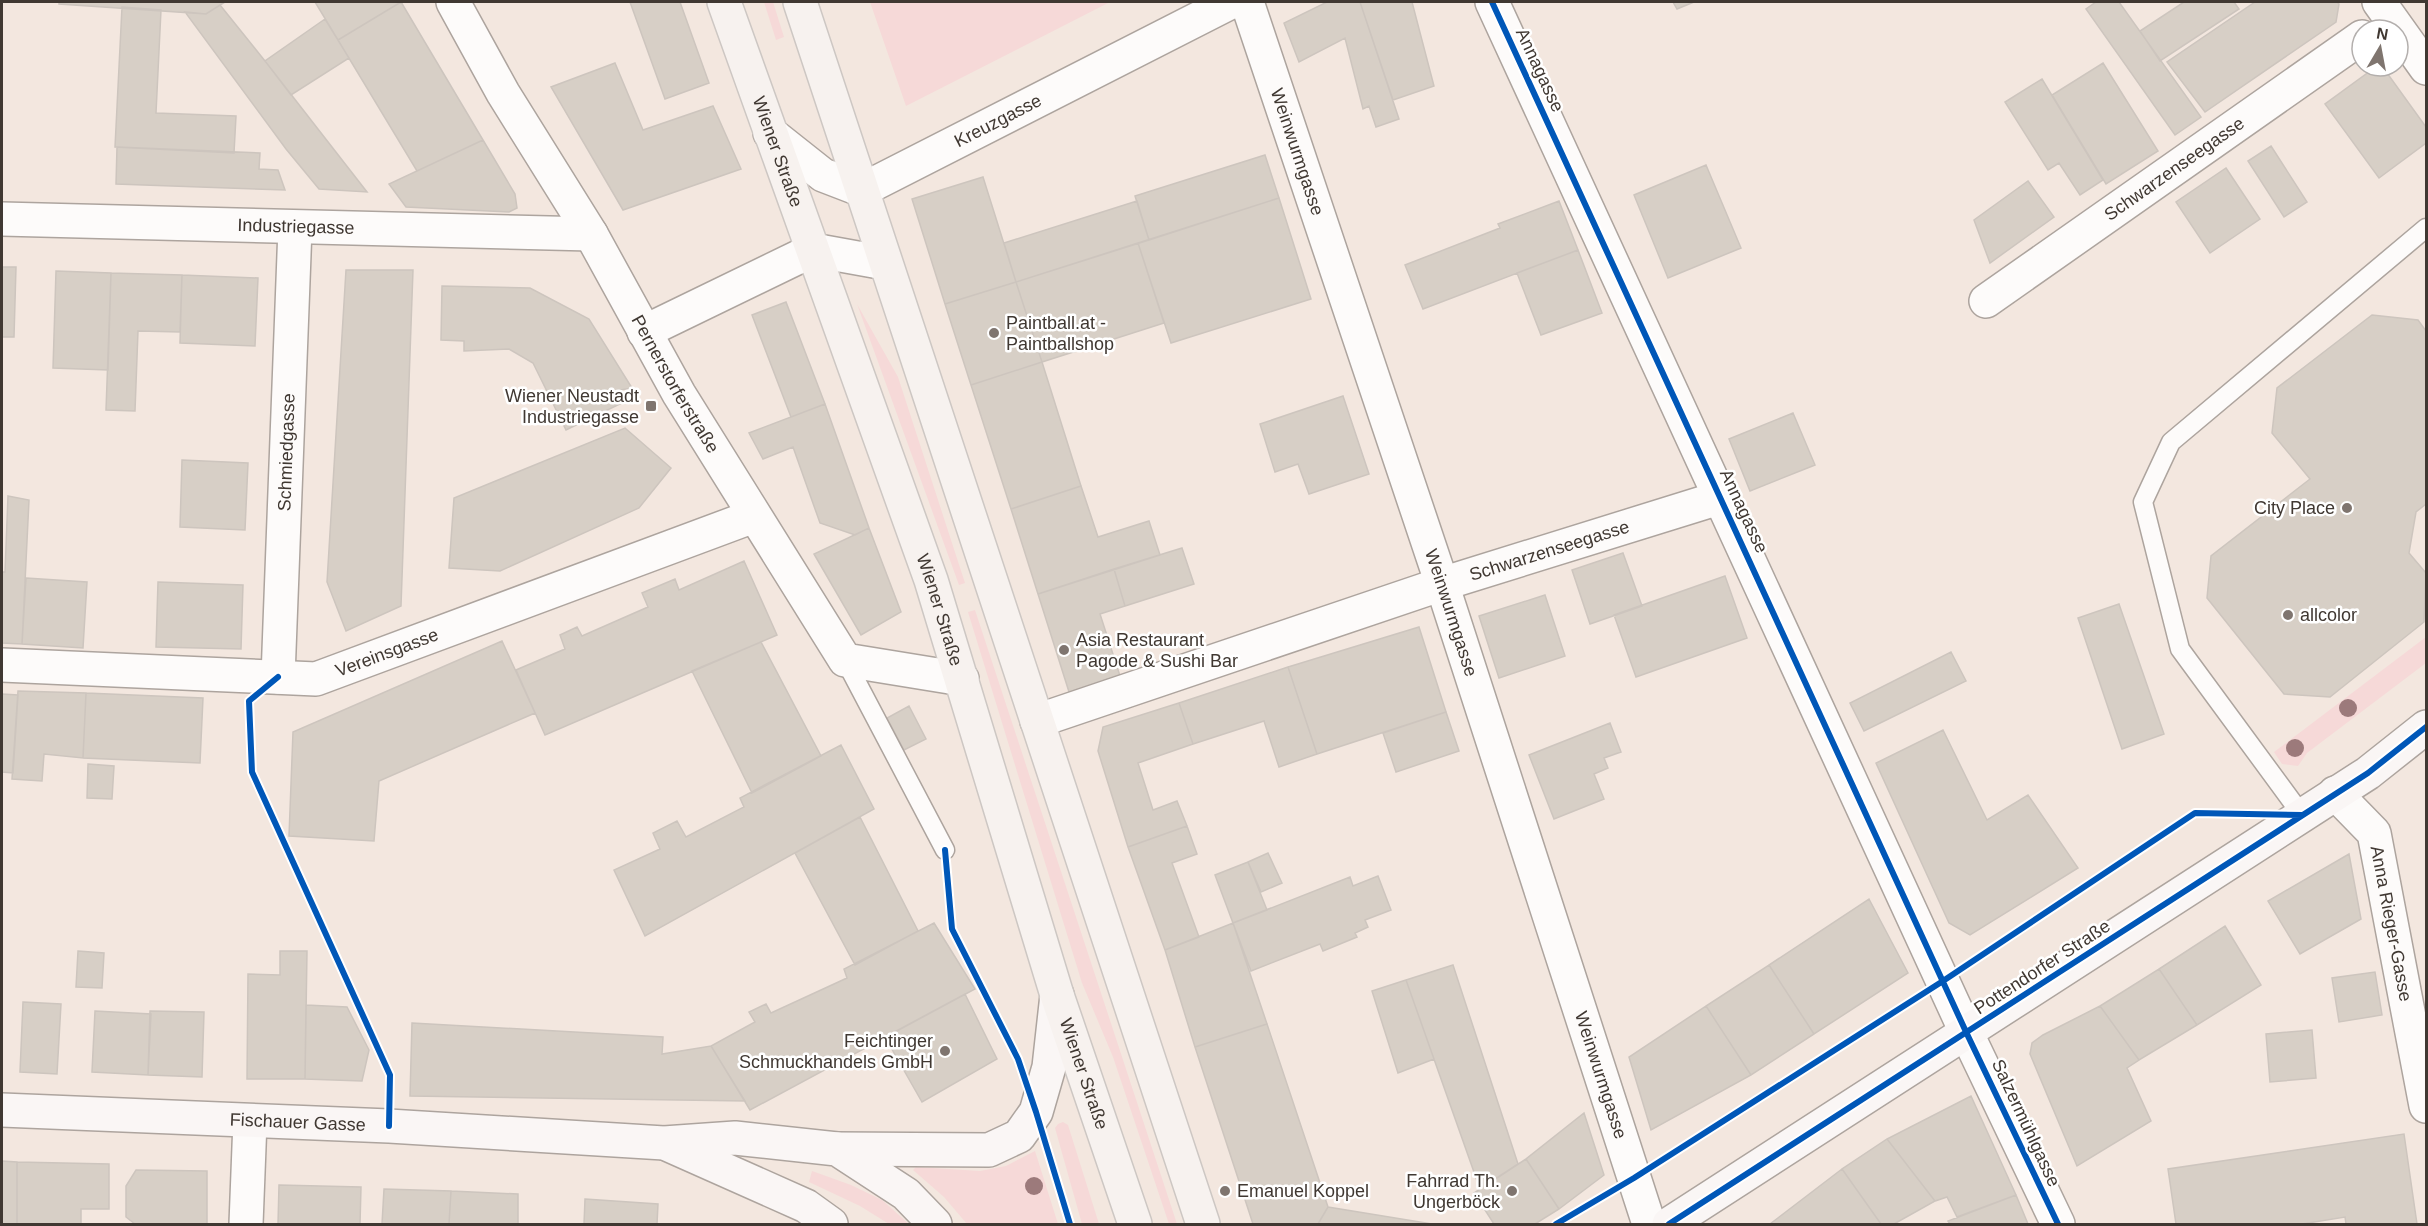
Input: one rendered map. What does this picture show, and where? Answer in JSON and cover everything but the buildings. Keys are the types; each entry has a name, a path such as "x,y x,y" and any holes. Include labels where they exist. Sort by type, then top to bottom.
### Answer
{"main road":[{"name":"Wiener Straße","path":"724,2 931,580 1057,995 1135,1224"},
{"path":"800,2 1203,1224"},
{"name":"Pottendorfer Straße","path":"1669,1224 1967,1034 2368,773 2427,727"},
{"name":"Fischauer Gasse","path":"2,1110 389,1126 664,1143 735,1138 837,1149 989,1150 1019,1136 1036,1112 1048,1067 1057,995"},
{"name":"Fischauer Gasse","path":"664,1143 806,1206 831,1224"},
{"name":"Fischauer Gasse","path":"837,1149 906,1194 935,1224"}],"street":[{"name":"Pernerstorferstraße","path":"453,2 502,93 591,234 679,394 845,660"},
{"name":"Kreuzgasse","path":"862,190 1231,2"},
{"name":"Weinwurmgasse","path":"1247,2 1442,584 1649,1224"},
{"name":"Annagasse","path":"1492,2 1722,497 1967,1034"},
{"path":"2381,16 2427,68"},
{"name":"Schwarzenseegasse","path":"1986,301 2350,45"},
{"path":"770,133 823,175 862,190"},
{"name":"Industriegasse","path":"2,219 591,234"},
{"name":"Schmiedgasse","path":"278,676 295,228"},
{"path":"644,332 813,250 885,263"},
{"name":"Schwarzenseegasse","path":"1037,721 1442,584 1722,497"},
{"name":"Vereinsgasse","path":"2,665 316,679 754,516"},
{"path":"845,660 962,679"},
{"name":"Anna Rieger-Gasse","path":"2336,793 2374,833 2427,1106"},
{"name":"Salzermühlgasse","path":"1967,1034 2058,1224"},
{"path":"246,1224 250,1120"}],"lane":[{"path":"2302,815 2180,649 2143,502 2171,442 2427,228"},
{"path":"845,660 945,850"}],"shaded area":[{"path":"764,2 773,2 784,37 776,40"},
{"path":"870,2 1110,2 906,106"},
{"path":"857,304 898,377 965,583 959,585"},
{"path":"975,610 1177,1224 1169,1224 1113,1057 1082,983 968,612"},
{"path":"2426,637 2426,663 2307,753 2298,766 2282,764 2274,752"},
{"path":"1063,1122 1068,1125 1099,1224 1082,1224 1055,1128"},
{"path":"1035,1151 1058,1224 967,1224 944,1197 913,1170 916,1167 980,1171 1006,1166"},
{"path":"812,1171 851,1185 882,1200 909,1224 889,1224 860,1206 809,1182"}],"cycle path":[{"path":"1492,2 1967,1034 2058,1224"},
{"path":"278,677 249,701 252,772 390,1075 389,1126"},
{"path":"1669,1224 2368,773 2426,727"},
{"path":"1556,1224 1634,1178 1943,981 2195,813 2302,815"},
{"path":"945,850 952,929 1018,1059 1070,1224"}],"place":[{"name":"Paintball.at - Paintballshop","path":"994,333"},
{"name":"Wiener Neustadt Industriegasse","path":"651,406"},
{"name":"City Place","path":"2347,508"},
{"name":"allcolor","path":"2288,615"},
{"name":"Asia Restaurant Pagode & Sushi Bar","path":"1064,650"},
{"name":"Feichtinger Schmuckhandels GmbH","path":"945,1051"},
{"name":"Emanuel Koppel","path":"1225,1191"},
{"name":"Fahrrad Th. Ungerböck","path":"1512,1191"}]}
